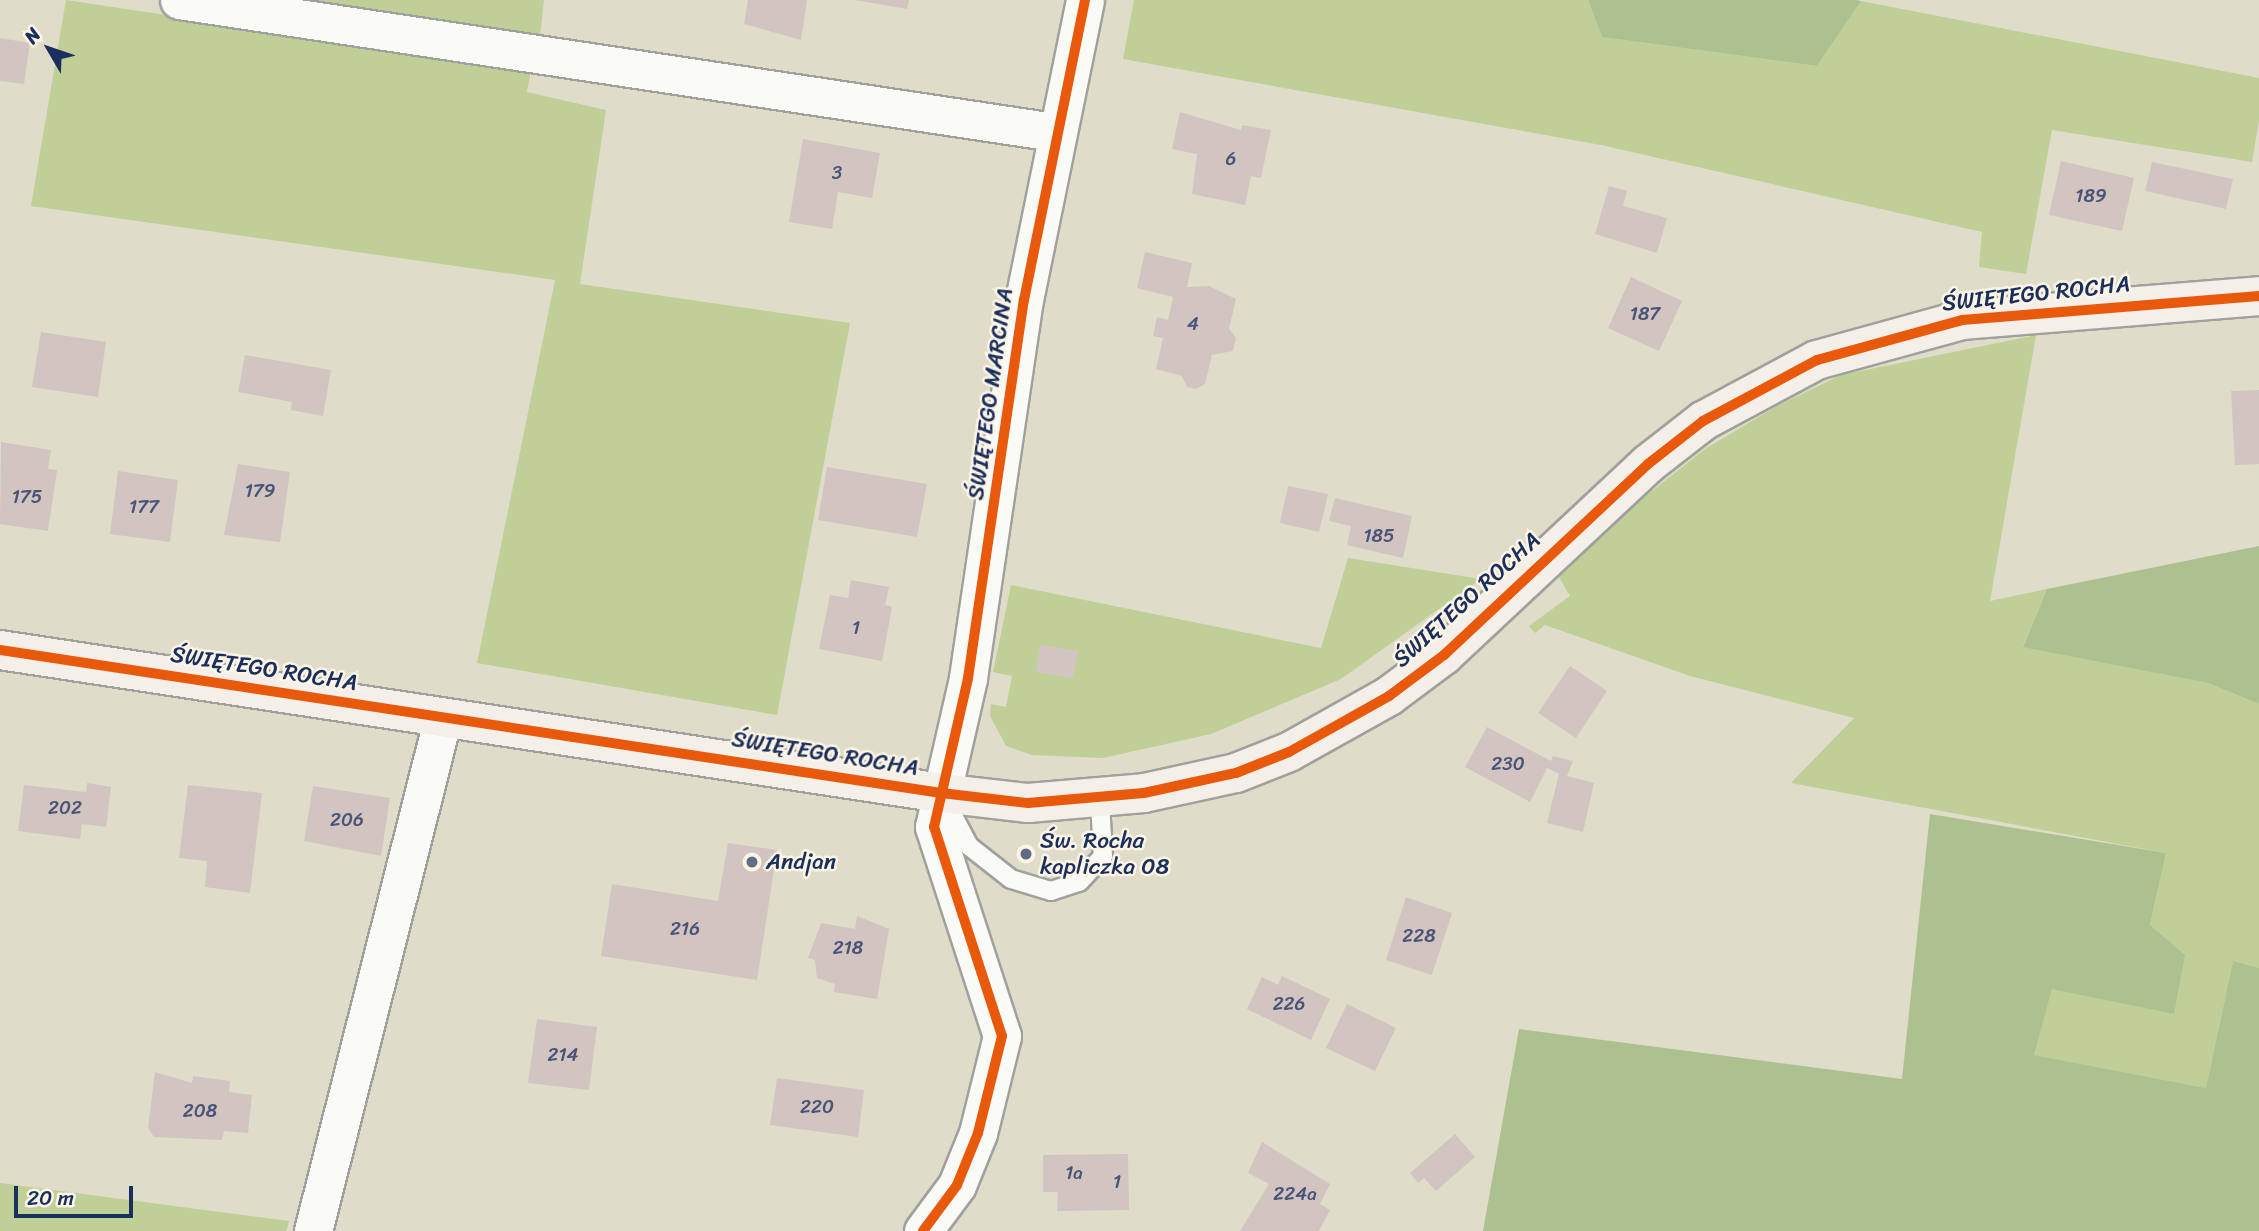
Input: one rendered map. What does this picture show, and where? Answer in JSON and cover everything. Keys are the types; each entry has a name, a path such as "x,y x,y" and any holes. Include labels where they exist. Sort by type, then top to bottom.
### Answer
{"street":[{"path":"179,0 1054,132"},
{"name":"ŚWIĘTEGO MARCINA","path":"923,1231 957,1185 978,1133 1002,1036 942,860 934,827 984,593 1024,300 1054,132 1085,0"},
{"name":"ŚWIĘTEGO ROCHA","path":"0,650 941,793 1028,803 1100,800 1236,773 1319,737 1389,696 1444,655 1659,455 1750,393 1817,360 1962,320 2259,296"},
{"path":"313,1231 443,718"}],"lane":[{"path":"941,793 969,846 1010,879 1051,891 1079,883 1103,856 1100,800"}],"green space":[{"path":"66,0 531,70 527,92 606,110 580,284 850,323 777,715 477,663 555,280 31,206"},
{"path":"302,0 544,0 540,37"},
{"path":"1134,0 1588,0 1602,37 1817,66 1861,1 2259,78 2259,120 2252,162 2052,130 2026,274 1979,267 1982,232 1601,145 1123,59"},
{"path":"1588,0 1861,1 1817,66 1602,37"},
{"path":"2036,335 1990,601 2047,589 2023,646 2208,683 2259,704 2259,968 2233,961 2206,1088 2033,1055 2052,989 2185,955 2150,926 2166,853 1791,783 1854,718 1690,676 1545,625 1535,633 1529,626 1570,596 1559,577 1618,518 1705,449 1777,406 1841,375"},
{"path":"2259,546 2259,704 2208,683 2023,647 2047,589"},
{"path":"1348,558 1481,579 1341,679 1211,734 1103,758 1032,755 1006,746 990,716 991,704 1006,707 1012,676 993,672 1011,585 1321,648"},
{"path":"1930,814 2166,853 2150,925 2185,955 2174,1014 2052,989 2034,1055 2206,1088 2233,961 2259,968 2259,1231 1483,1231 1519,1029 1902,1079"},
{"path":"0,1183 289,1221 286,1231 0,1231"}],"building":[{"path":"748,0 807,0 801,40 744,24"},
{"path":"855,0 909,0 907,9"},
{"path":"0,38 30,43 24,84 0,81"},
{"path":"1180,112 1241,130 1242,125 1271,130 1261,178 1251,176 1245,205 1192,194 1197,154 1172,149"},
{"path":"803,139 880,153 872,198 838,192 832,229 789,222"},
{"path":"2061,161 2134,178 2122,231 2049,215"},
{"path":"2152,162 2233,179 2226,209 2145,191"},
{"path":"1609,186 1627,191 1623,206 1667,218 1657,253 1595,234"},
{"path":"1145,252 1192,263 1187,287 1209,286 1236,299 1229,329 1236,338 1233,351 1212,355 1205,384 1196,389 1187,387 1182,376 1156,369 1163,338 1153,336 1157,317 1168,320 1173,297 1137,288"},
{"path":"1631,277 1682,301 1659,351 1608,328"},
{"path":"41,332 106,342 98,397 32,387"},
{"path":"245,355 331,370 323,416 291,410 292,402 238,392"},
{"path":"2259,390 2259,464 2235,465 2231,391"},
{"path":"1,442 51,450 48,469 57,470 48,531 0,524"},
{"path":"238,464 290,472 280,542 224,535"},
{"path":"827,467 927,484 917,537 818,520"},
{"path":"118,471 178,480 170,542 110,534"},
{"path":"1288,486 1328,494 1319,532 1280,523"},
{"path":"1335,498 1412,516 1403,558 1347,545 1351,526 1329,521"},
{"path":"851,580 889,587 885,605 892,607 882,661 819,649 830,595 848,598"},
{"path":"1040,645 1078,651 1073,678 1036,672"},
{"path":"1570,666 1607,691 1576,738 1538,713"},
{"path":"1487,727 1551,761 1553,756 1573,761 1567,776 1594,783 1583,832 1547,823 1559,774 1547,768 1530,802 1465,767"},
{"path":"87,783 111,787 106,827 82,824 80,839 18,831 24,785 86,792"},
{"path":"188,785 262,793 250,893 205,887 207,861 179,858"},
{"path":"313,786 390,798 381,856 304,841"},
{"path":"728,843 777,850 757,980 601,956 612,884 718,901"},
{"path":"1406,897 1452,913 1432,975 1386,960"},
{"path":"857,916 889,929 877,999 834,992 835,984 817,978 815,960 808,958 821,923 855,929"},
{"path":"1282,976 1330,999 1311,1040 1247,1009 1262,977 1278,985"},
{"path":"1347,1004 1396,1028 1375,1071 1326,1048"},
{"path":"537,1019 597,1027 589,1090 528,1083"},
{"path":"155,1072 192,1083 193,1076 230,1081 229,1092 252,1095 248,1133 224,1131 222,1140 154,1137 148,1128"},
{"path":"777,1078 864,1090 858,1137 770,1125"},
{"path":"1455,1134 1475,1157 1436,1191 1424,1178 1418,1183 1410,1173"},
{"path":"1262,1142 1330,1184 1320,1204 1330,1210 1319,1231 1240,1231 1269,1184 1248,1173"},
{"path":"1128,1154 1129,1210 1057,1211 1058,1192 1043,1192 1043,1155"}],"cycle path":[{"path":"923,1231 957,1185 978,1133 1002,1036 934,827 968,678 1024,300 1085,0"},
{"path":"0,650 941,793 1028,803 1144,793 1236,773 1289,752 1389,696 1444,655 1648,464 1703,421 1817,360 1962,320 2259,296"}],"place":[{"name":"Św. Rocha kapliczka 08","path":"1026,854"},
{"name":"Andjan","path":"752,862"}]}
